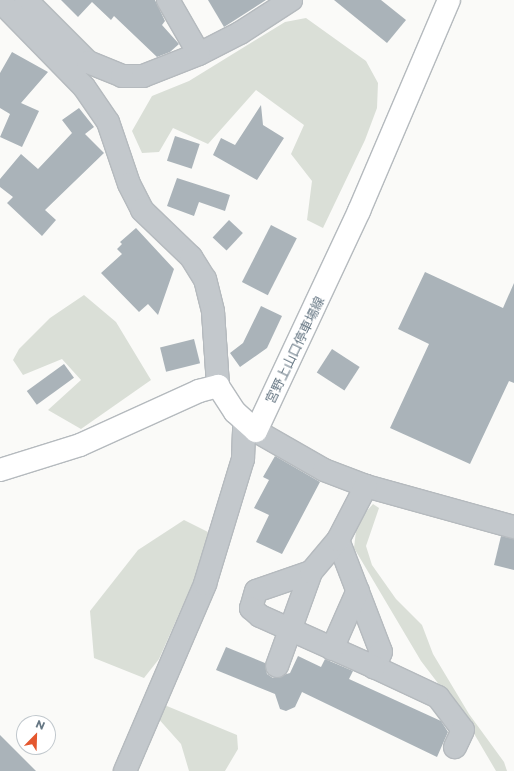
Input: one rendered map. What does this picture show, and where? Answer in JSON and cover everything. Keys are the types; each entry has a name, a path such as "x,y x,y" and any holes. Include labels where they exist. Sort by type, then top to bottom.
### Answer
{"main road":[{"name":"宮野上山口停車場線","path":"250,426 360,211 449,0"},
{"path":"0,470 80,445 199,391 218,386 250,426"}],"street":[{"path":"26,0 88,62 122,76 143,76 199,54 240,33 291,0"},
{"path":"168,0 199,54"},
{"path":"4,1 84,87 108,122 129,184 142,210 191,257 205,279 213,312 218,386"},
{"path":"125,771 205,584 243,459 250,426 324,470 366,486 514,528"},
{"path":"277,666 292,631 312,572 338,540 366,486"},
{"path":"338,540 381,652 374,667"},
{"path":"312,572 256,591 251,608 260,616 438,697 463,730 455,747"},
{"path":"332,649 358,590"}],"shaded area":[{"path":"306,18 366,61 378,83 377,108 365,140 323,228 307,220 312,181 291,154 304,125 256,90 208,144 173,128 159,152 142,153 132,131 152,96 189,81 285,22"},
{"path":"84,295 116,322 151,380 81,429 48,410 81,380 62,359 23,375 13,360 19,349 50,318"},
{"path":"373,504 379,508 366,546 372,565 396,599 422,625 433,654 469,714 504,762 507,771 496,771 466,720 421,661 354,548 357,522"},
{"path":"184,520 208,532 198,571 159,659 144,678 94,658 90,611 138,550"},
{"path":"162,704 237,735 238,749 225,771 189,771 181,744 156,716"}],"building":[{"path":"61,0 155,0 165,21 162,25 179,44 170,52 157,57 114,16 111,20 92,2 78,17"},
{"path":"208,0 266,0 224,27"},
{"path":"334,0 381,0 406,20 387,43"},
{"path":"12,52 48,72 21,103 39,111 22,147 0,137 10,114 0,108 0,73"},
{"path":"261,105 263,125 284,138 257,180 213,155 221,138 235,145"},
{"path":"79,108 94,127 85,134 104,153 45,210 56,220 42,236 7,203 13,197 0,187 0,179 21,154 38,169 72,133 62,120"},
{"path":"175,136 200,144 192,169 167,161"},
{"path":"177,178 230,195 225,211 199,202 194,216 167,206"},
{"path":"229,220 243,233 227,251 213,238"},
{"path":"271,225 297,238 268,295 242,282"},
{"path":"136,228 174,269 158,315 148,304 139,312 101,273 122,254 117,249 122,244 120,242"},
{"path":"425,272 503,308 514,283 514,383 509,381 470,464 390,428 429,344 398,329"},
{"path":"261,306 282,316 267,348 240,367 230,353 243,343"},
{"path":"194,339 200,363 166,372 160,347"},
{"path":"332,349 360,367 344,390 317,372"},
{"path":"64,364 74,378 37,405 27,391"},
{"path":"275,456 320,482 282,554 256,542 269,515 254,508 269,480 263,477"},
{"path":"501,536 514,539 514,570 494,565"},
{"path":"226,647 265,663 267,674 273,678 290,673 298,656 321,667 325,659 353,671 349,679 441,721 448,732 437,757 302,692 295,707 286,711 280,709 275,694 216,670"},
{"path":"0,735 16,751 16,755 20,755 36,771 0,771"}]}
